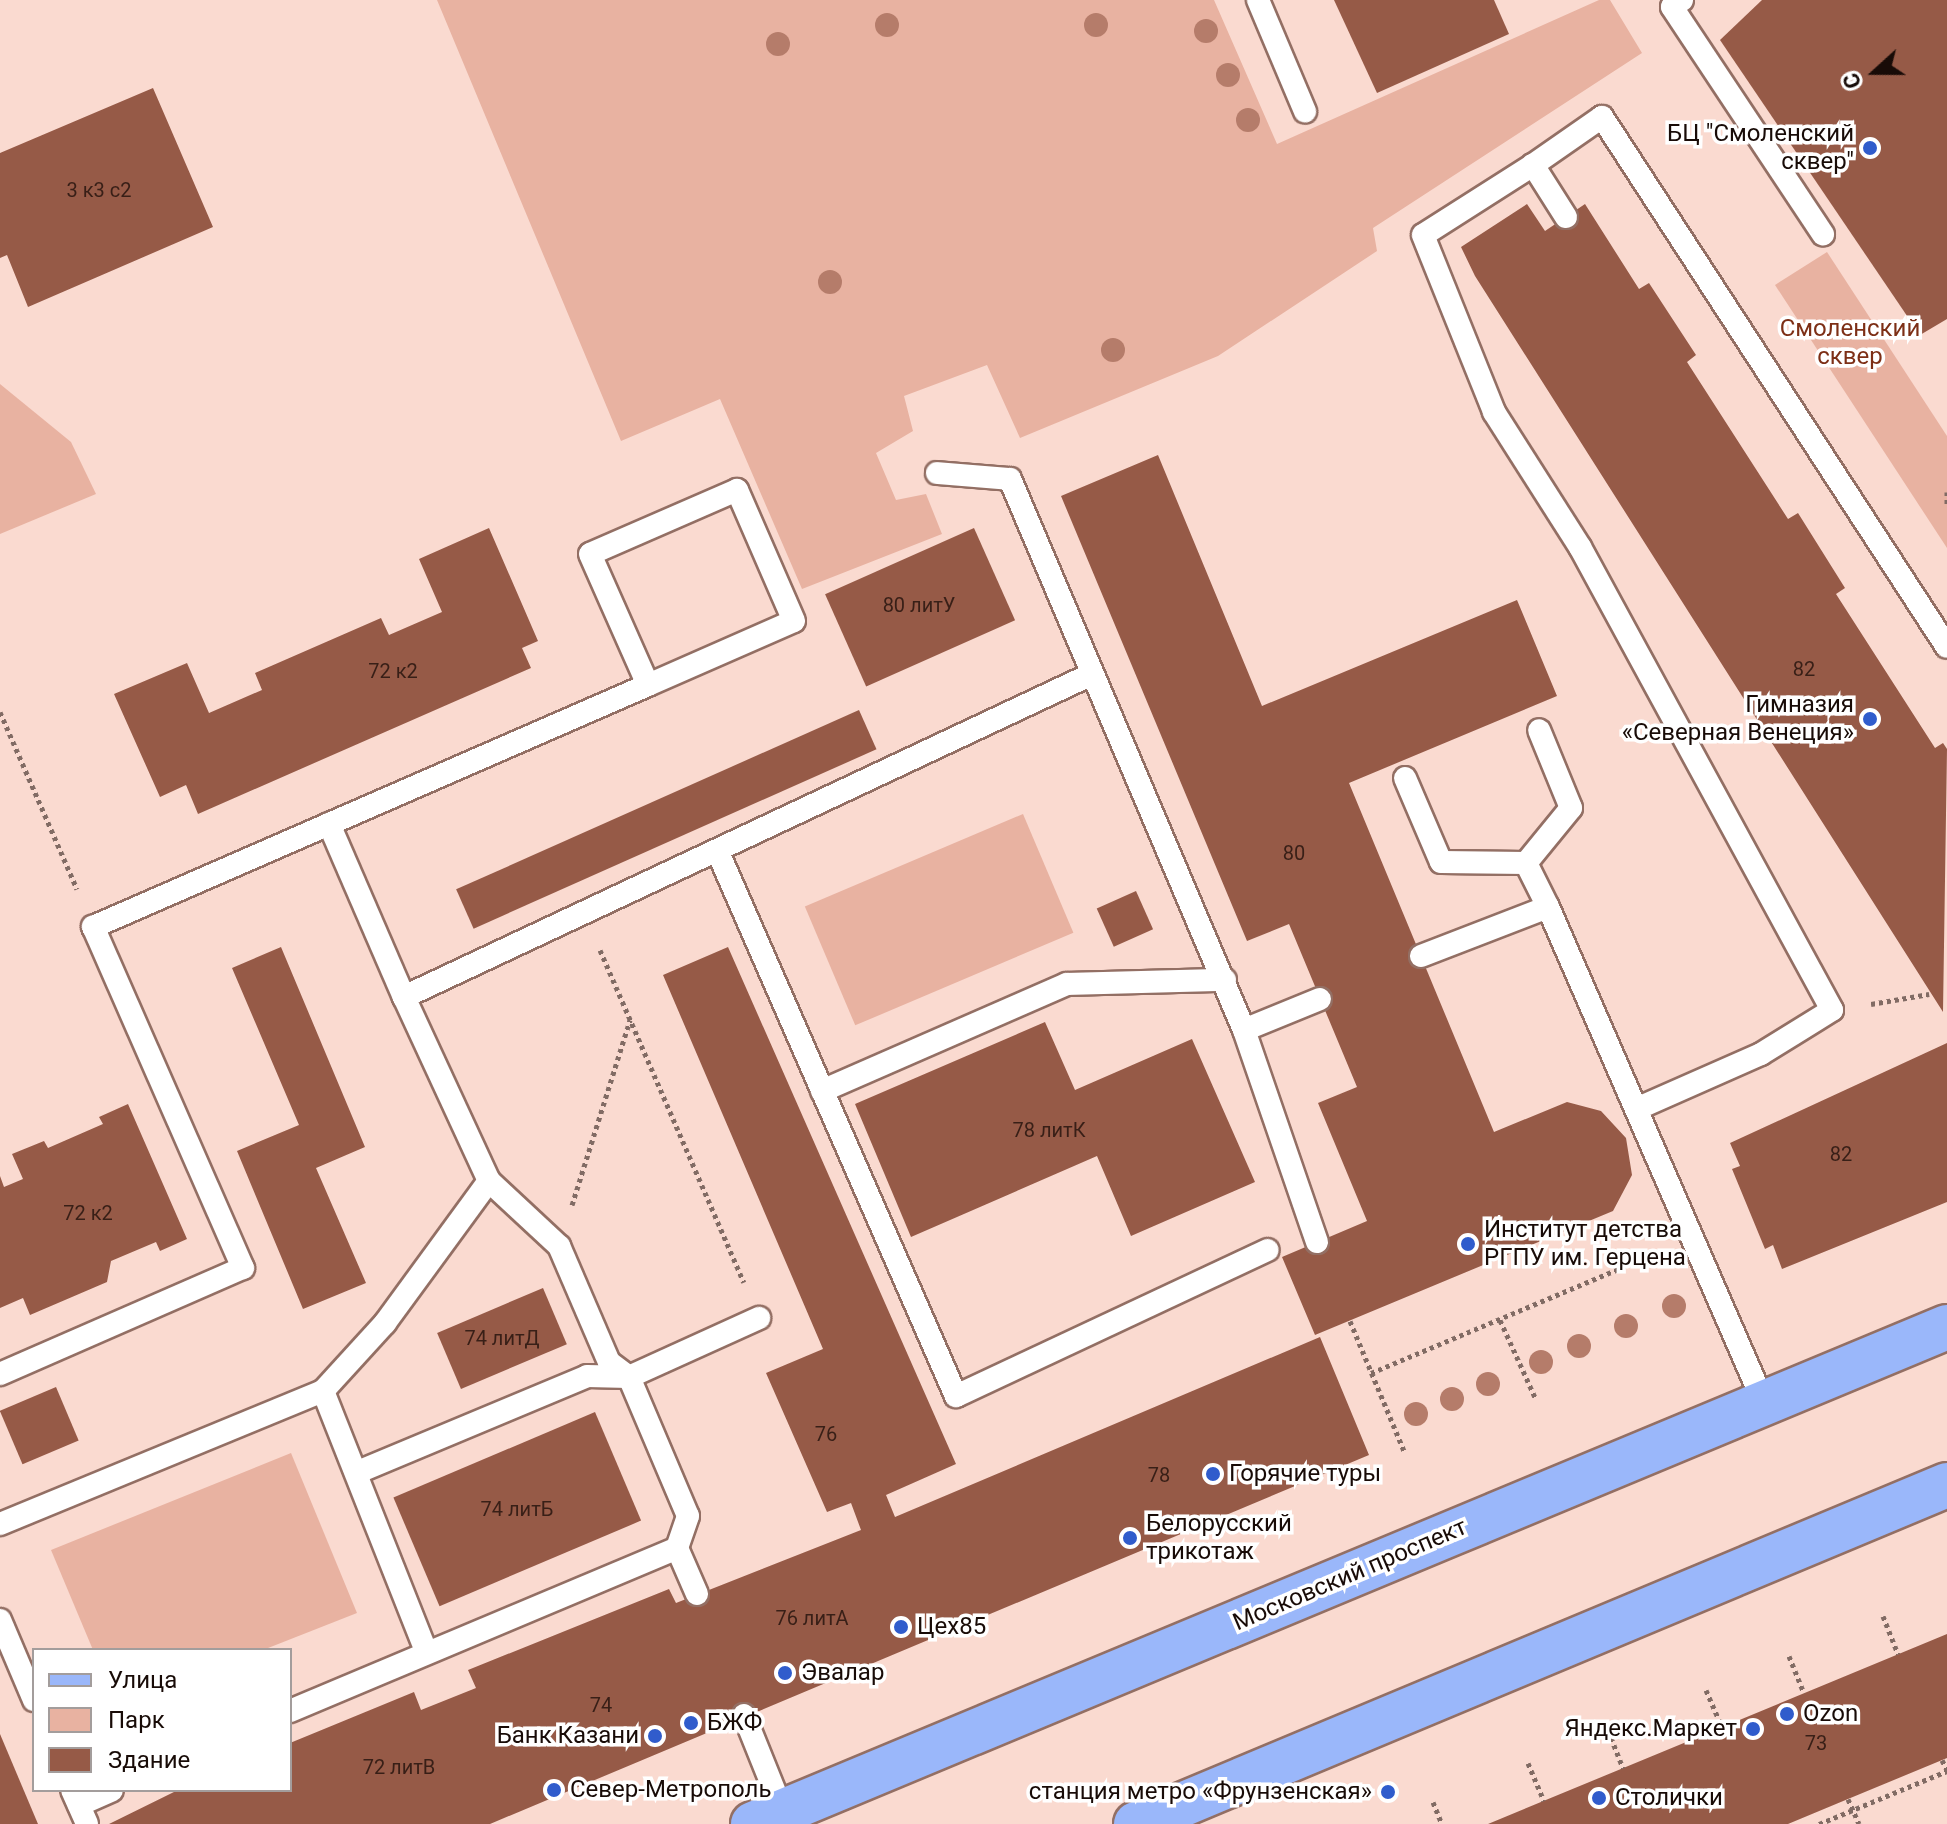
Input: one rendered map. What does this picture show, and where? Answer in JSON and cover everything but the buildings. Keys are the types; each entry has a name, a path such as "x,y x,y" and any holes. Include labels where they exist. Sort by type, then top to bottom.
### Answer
{"main road":[{"name":"Московский проспект","path":"768,1818 1947,1327"},
{"path":"1136,1824 1947,1485"}],"lane":[{"path":"1258,0 1305,111"},
{"path":"1682,0 1672,7 1823,234"},
{"path":"1641,1107 1761,1054 1832,1010 1580,547 1494,412 1423,235 1602,117 1947,647"},
{"path":"1533,165 1566,217"},
{"path":"937,473 1010,479 1225,980 1317,1242"},
{"path":"0,1374 243,1268 93,927 648,685 794,621 737,490 590,554 648,685"},
{"path":"404,997 1092,674"},
{"path":"1526,863 1571,808 1539,730"},
{"path":"1405,778 1441,862 1526,863"},
{"path":"329,824 489,1181 559,1246 609,1362 629,1377 688,1516 677,1548 697,1594"},
{"path":"717,850 956,1396 1267,1250"},
{"path":"1526,863 1641,1107 1764,1403"},
{"path":"1421,956 1548,907"},
{"path":"822,1091 1067,984 1225,980"},
{"path":"1244,1030 1320,999"},
{"path":"0,1524 323,1391 385,1323 489,1181"},
{"path":"358,1472 587,1376 629,1377 759,1318"},
{"path":"323,1391 358,1472 426,1651"},
{"path":"292,1710 426,1651 677,1548"},
{"path":"0,1620 32,1695"},
{"path":"744,1715 768,1818"},
{"path":"79,1806 108,1792"}],"path":[{"path":"1947,492 1947,505"},
{"path":"0,712 93,927"},
{"path":"584,912 759,1318"},
{"path":"1832,1010 1929,994"},
{"path":"559,1246 630,1019"},
{"path":"1371,1373 1695,1237"},
{"path":"1500,1320 1535,1397"},
{"path":"1350,1321 1404,1451"},
{"path":"1883,1616 1898,1654"},
{"path":"1789,1656 1804,1693"},
{"path":"1706,1690 1722,1727"},
{"path":"1608,1730 1623,1768"},
{"path":"1819,1824 1947,1771 1942,1760"},
{"path":"1528,1763 1544,1801"},
{"path":"1848,1799 1859,1824"},
{"path":"1433,1802 1442,1824"}],"green space":[{"path":"437,0 1214,0 1277,144 1599,0 1610,0 1642,53 1373,228 1377,251 1218,356 1020,438 987,365 904,396 913,431 876,453 896,500 926,494 942,534 802,589 720,399 621,441"},
{"name":"Смоленский сквер","path":"1827,252 1947,436 1947,548 1775,285"},
{"path":"0,384 71,442 96,494 0,534"},
{"path":"1023,814 1073,933 855,1025 805,907"},
{"path":"291,1453 357,1613 268,1648 92,1648 51,1550"}],"place":[{"name":"БЦ \"Смоленский сквер\"","path":"1870,148"},
{"name":"Гимназия «Северная Венеция»","path":"1870,719"},
{"name":"Институт детства РГПУ им. Герцена","path":"1468,1244"},
{"name":"Горячие туры","path":"1213,1474"},
{"name":"Белорусский трикотаж","path":"1130,1538"},
{"name":"Цех85","path":"901,1627"},
{"name":"Эвалар","path":"785,1673"},
{"name":"Ozon","path":"1787,1714"},
{"name":"БЖФ","path":"691,1723"},
{"name":"Яндекс.Маркет","path":"1753,1729"},
{"name":"Банк Казани","path":"655,1736"},
{"name":"Север-Метрополь","path":"554,1790"},
{"name":"станция метро «Фрунзенская»","path":"1388,1792"},
{"name":"Столички","path":"1599,1798"}]}
